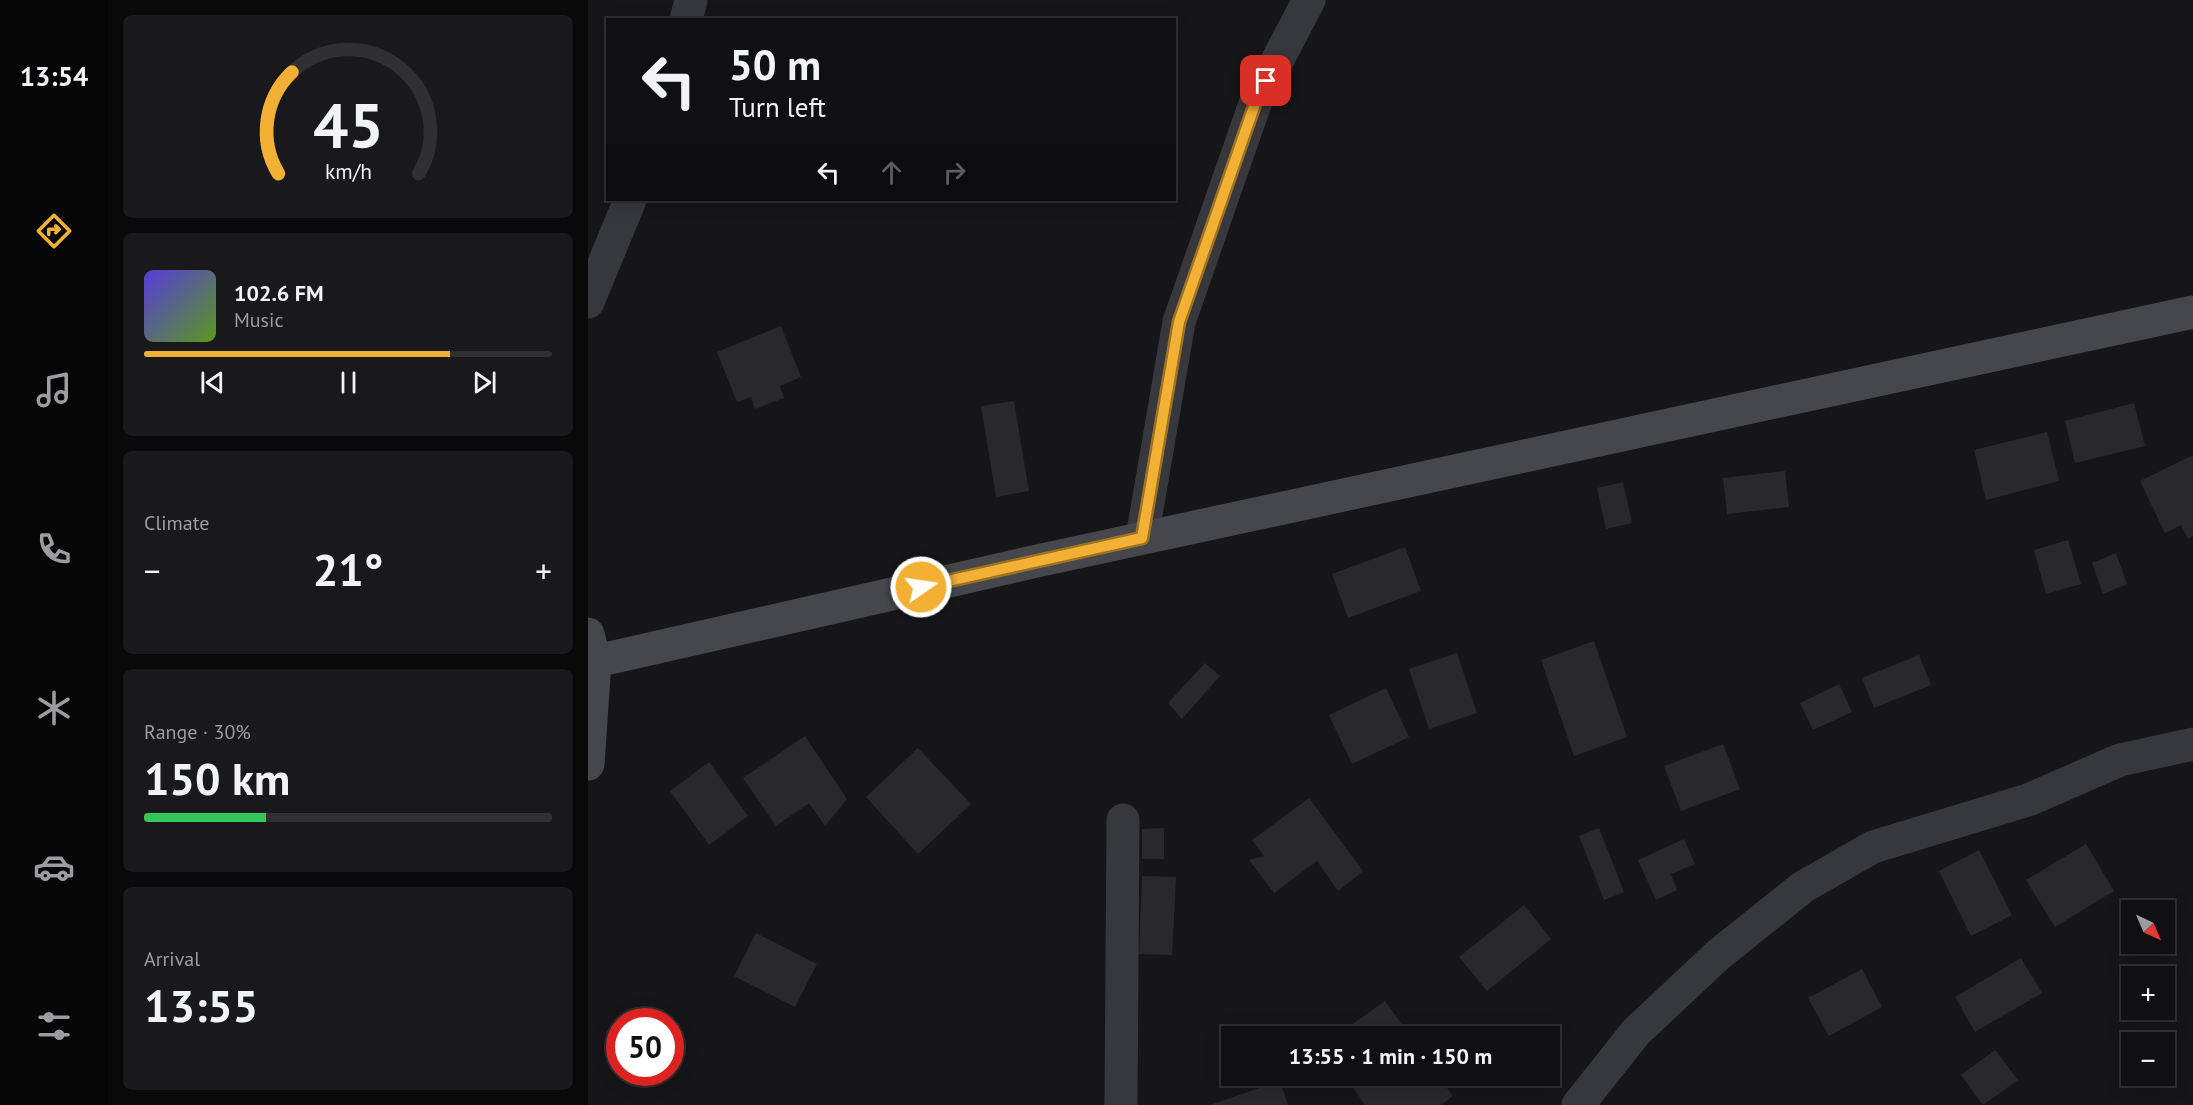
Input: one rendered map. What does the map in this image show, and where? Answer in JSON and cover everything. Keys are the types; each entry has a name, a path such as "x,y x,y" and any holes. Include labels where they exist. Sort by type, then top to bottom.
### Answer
{"main road":[{"path":"588,764 590,653 1142,538 2193,312"}],"street":[{"path":"686,18 691,0"},
{"path":"1142,538 1179,322 1256,101 1309,0"},
{"path":"588,302 630,201"},
{"path":"1578,1105 1636,1032 1718,955 1803,887 1873,847 2028,800 2120,760 2193,744"},
{"path":"1121,1105 1122,820"}],"building":[{"path":"781,326 801,377 780,386 784,398 755,409 751,397 737,402 717,352"},
{"path":"1014,401 1029,491 996,497 981,406"},
{"path":"2134,403 2145,446 2075,463 2065,421"},
{"path":"2047,432 2059,481 1986,500 1974,450"},
{"path":"2193,455 2193,536 2188,539 2181,525 2165,533 2140,481"},
{"path":"1785,471 1789,507 1727,514 1723,478"},
{"path":"1623,482 1632,523 1606,529 1597,488"},
{"path":"2068,540 2081,584 2046,594 2034,550"},
{"path":"1405,547 1421,591 1348,618 1332,574"},
{"path":"2116,553 2127,584 2103,594 2092,563"},
{"path":"1594,641 1627,737 1574,756 1541,660"},
{"path":"1457,653 1477,713 1429,729 1409,669"},
{"path":"1919,655 1931,685 1874,708 1862,678"},
{"path":"1205,663 1220,676 1182,719 1168,703"},
{"path":"1839,684 1852,712 1813,730 1800,703"},
{"path":"1386,688 1409,737 1352,764 1329,715"},
{"path":"805,736 847,799 825,826 809,803 776,826 743,778"},
{"path":"1723,744 1740,789 1681,811 1664,766"},
{"path":"918,748 971,804 918,854 866,797"},
{"path":"709,762 748,816 709,845 670,791"},
{"path":"1309,798 1363,871 1338,891 1317,861 1274,893 1249,860 1264,856 1252,840"},
{"path":"1164,828 1164,859 1142,859 1142,829"},
{"path":"1599,828 1624,892 1604,900 1579,836"},
{"path":"1684,839 1695,864 1671,874 1677,890 1656,900 1638,860"},
{"path":"2086,844 2114,891 2055,927 2026,880"},
{"path":"1979,850 2012,915 1971,936 1939,871"},
{"path":"1142,876 1176,877 1172,955 1139,954"},
{"path":"1524,905 1551,939 1487,991 1459,957"},
{"path":"756,933 817,964 795,1007 734,976"},
{"path":"2021,958 2042,993 1975,1032 1955,997"},
{"path":"1862,969 1882,1007 1829,1036 1808,998"},
{"path":"1385,1001 1403,1026 1350,1026"},
{"path":"1995,1050 2018,1080 1983,1105 1961,1075"},
{"path":"1265,1086 1282,1086 1288,1105 1210,1105"},
{"path":"1352,1086 1446,1086 1453,1096 1441,1105 1365,1105"}],"route":[{"path":"921,587 1142,538 1179,322 1256,101 1266,81"}]}
